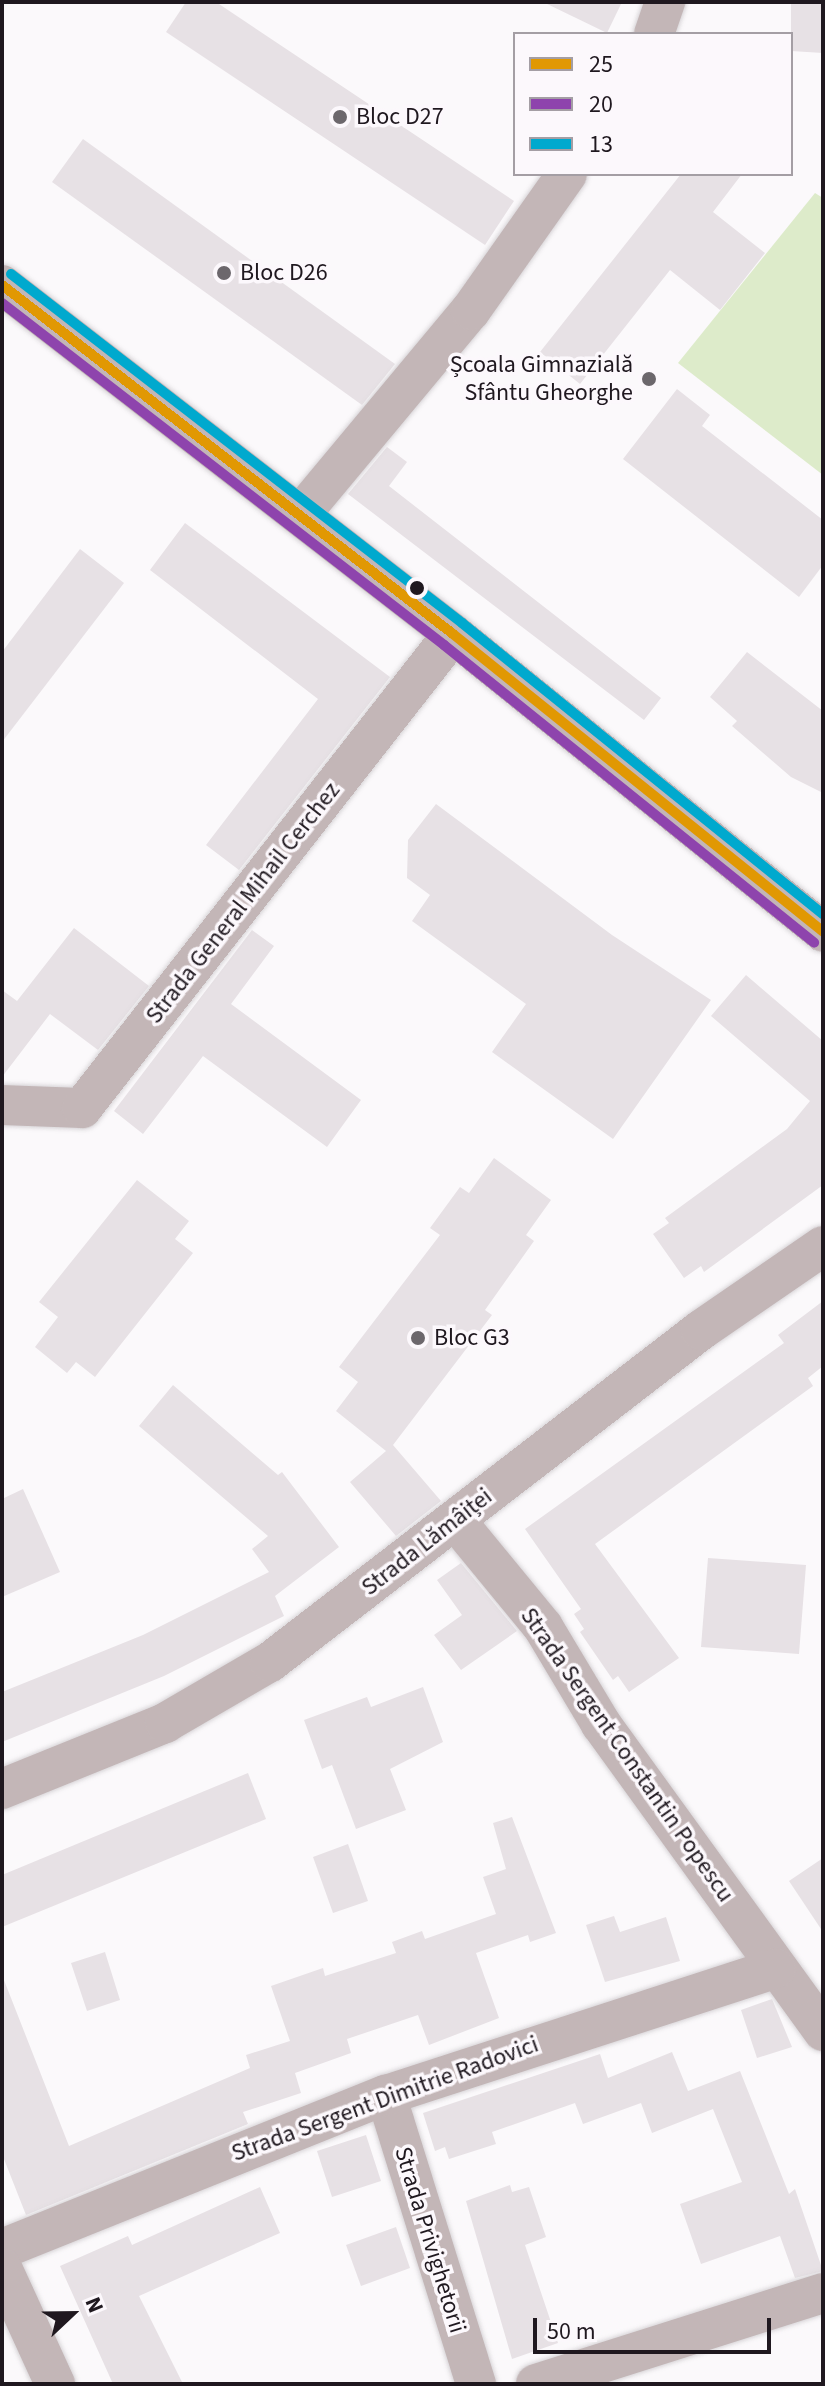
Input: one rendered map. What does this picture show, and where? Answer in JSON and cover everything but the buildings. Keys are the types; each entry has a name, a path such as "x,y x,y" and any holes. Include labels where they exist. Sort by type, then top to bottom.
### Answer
{"street":[{"path":"655,32 665,2"},
{"path":"300,515 471,310 566,176"},
{"path":"2,285 453,634 823,932"},
{"name":"Strada General Mihail Cerchez","path":"2,1105 82,1108 453,634"},
{"name":"Strada Lămâiței","path":"2,1789 165,1723 270,1662 701,1330 823,1246"},
{"name":"Strada Sergent Constantin Popescu","path":"456,1521 543,1627 601,1724 823,2031"},
{"name":"Strada Sergent Dimitrie Radovici","path":"2,2249 386,2095 776,1968"},
{"name":"Strada Privighetorii","path":"386,2095 476,2384"},
{"path":"2,2268 55,2384"},
{"path":"536,2384 823,2293"}],"green space":[{"path":"815,193 823,198 823,475 678,363"}],"transit line":[{"name":"13","path":"11,274 462,623 823,914"},
{"name":"25","path":"2,285 453,634 823,932"},
{"name":"20","path":"2,303 444,645 814,943"}],"place":[{"name":"Bloc D27","path":"340,117"},
{"name":"Bloc D26","path":"224,273"},
{"name":"Școala Gimnazială Sfântu Gheorghe","path":"649,379"},
{"name":"Bloc G3","path":"418,1338"}]}
